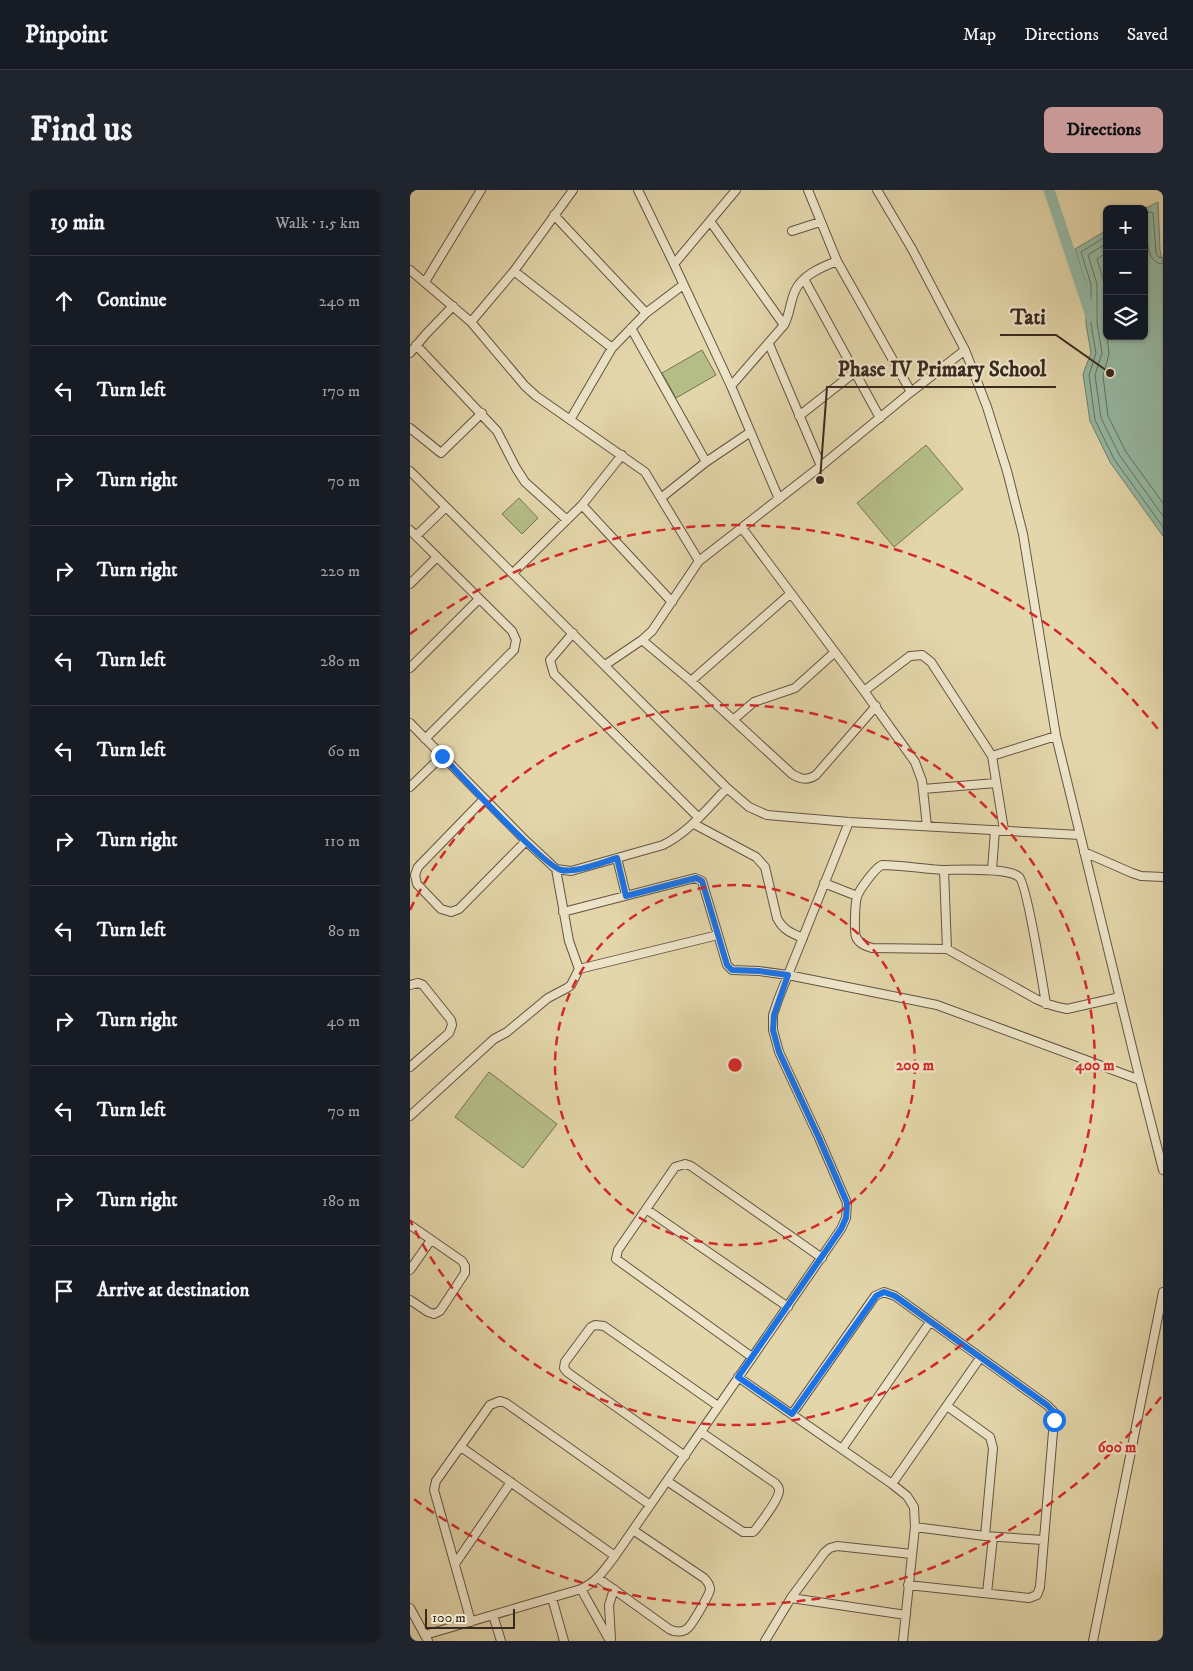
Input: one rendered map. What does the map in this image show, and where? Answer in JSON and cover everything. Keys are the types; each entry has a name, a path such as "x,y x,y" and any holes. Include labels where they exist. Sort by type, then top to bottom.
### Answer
{"street":[{"path":"425,282 481,190"},
{"path":"638,190 731,386 779,499"},
{"path":"808,190 837,261 911,392"},
{"path":"878,190 912,248 965,350 987,406 1018,511 1056,736 1163,1170"},
{"path":"674,264 733,191"},
{"path":"471,322 514,271 568,192"},
{"path":"554,215 646,313"},
{"path":"710,221 784,325"},
{"path":"792,232 820,222"},
{"path":"731,386 784,325 789,315 795,291 804,279 824,266 837,261"},
{"path":"410,270 471,322 525,386 536,396 645,472 699,560"},
{"path":"514,271 612,348"},
{"path":"804,279 880,418"},
{"path":"570,420 612,348 646,313 683,285"},
{"path":"410,354 416,345 453,306"},
{"path":"631,328 706,462"},
{"path":"769,344 822,466"},
{"path":"416,345 482,413 500,435 525,482 568,520"},
{"path":"605,665 642,640 657,625 699,560 822,466 965,350"},
{"path":"799,416 855,372"},
{"path":"410,428 441,453 482,413"},
{"path":"661,498 706,462 749,432"},
{"path":"513,573 582,505 622,455"},
{"path":"410,471 727,788 749,807 768,815 849,822 1080,835"},
{"path":"582,505 672,602"},
{"path":"416,536 446,507"},
{"path":"742,528 876,706 915,762 922,781 927,826"},
{"path":"410,530 512,631 516,640 514,650 426,739"},
{"path":"410,584 437,556"},
{"path":"691,681 790,594"},
{"path":"410,668 480,599"},
{"path":"573,633 550,660 554,674 697,821 762,862 780,924 790,933 803,938"},
{"path":"642,640 691,681 798,778 811,778 816,775 876,706"},
{"path":"733,720 754,702 795,688 835,652"},
{"path":"864,691 910,656 922,655 931,662 992,756 1004,830"},
{"path":"410,724 526,842 556,868 571,871 663,845 697,821 727,788"},
{"path":"992,756 1056,736"},
{"path":"410,787 442,756"},
{"path":"923,789 996,784"},
{"path":"484,799 418,867 416,875 417,884 441,909 451,912 459,910 526,842"},
{"path":"410,1608 426,1638 493,1615 581,1589 598,1578 822,1258 844,1222 847,1203 779,1052 773,1030 776,1008 788,975 849,822"},
{"path":"992,870 995,830"},
{"path":"1084,852 1141,876 1163,876"},
{"path":"617,858 626,896"},
{"path":"1046,1004 1033,930 1019,876 992,870 944,870 882,866 875,870 857,896 856,938 862,944 872,948 947,949 1046,1004 1066,1009 1120,997"},
{"path":"556,868 569,941 579,969"},
{"path":"944,870 947,949"},
{"path":"563,912 696,878 702,881 727,965 732,970 788,975 937,1005 1140,1080"},
{"path":"824,883 857,896"},
{"path":"410,1116 494,1039 507,1032 548,998 570,985 579,969 718,935"},
{"path":"410,985 418,982 423,985 451,1020 452,1025 448,1033 410,1067"},
{"path":"752,1357 616,1258 618,1250 646,1208 675,1167 685,1164 691,1166 757,1211 822,1258"},
{"path":"646,1208 788,1307"},
{"path":"410,1225 462,1261 465,1266 465,1273 440,1311 434,1314 428,1312 410,1300"},
{"path":"410,1270 431,1240"},
{"path":"792,1414 876,1296 884,1292 895,1296 1053,1411 1054,1420 1040,1587 1037,1595 1029,1598 908,1585"},
{"path":"1093,1641 1163,1292"},
{"path":"842,1449 930,1322"},
{"path":"685,1456 567,1372 564,1368 565,1362 590,1327 595,1325 604,1326 718,1406"},
{"path":"892,1484 980,1358"},
{"path":"738,1377 892,1484 911,1501 914,1507 915,1526 903,1641"},
{"path":"471,1622 434,1490 436,1481 490,1405 500,1401 506,1403 650,1505"},
{"path":"947,1406 992,1440 986,1593"},
{"path":"667,1481 743,1532 753,1532 756,1529 776,1498 779,1488 775,1482 701,1432"},
{"path":"461,1447 615,1556"},
{"path":"454,1564 511,1482"},
{"path":"915,1526 989,1536 1044,1540"},
{"path":"598,1578 673,1632 684,1630 688,1627 709,1593 709,1585 704,1578 633,1530"},
{"path":"765,1641 791,1598 830,1548 837,1546 912,1554"},
{"path":"581,1589 611,1641"},
{"path":"611,1641 609,1605 614,1589"},
{"path":"552,1598 564,1641"},
{"path":"791,1598 906,1616"},
{"path":"493,1615 501,1641"}],"shaded area":[{"path":"702,350 716,375 676,398 662,373"},
{"path":"926,445 963,489 894,547 857,503"},
{"path":"519,498 538,518 522,534 502,514"},
{"path":"489,1072 557,1124 523,1168 455,1117"}],"water":[{"path":"1158,202 1160,250 1163,263 1163,536 1110,462 1090,421 1083,374 1091,353 1086,324 1086,285 1075,249 1103,232 1103,340 1148,340 1148,207"}],"waterway":[{"path":"1049,190 1091,316"}],"place":[{"name":"Tati","path":"1110,373"},
{"name":"Phase IV Primary School","path":"820,480"}],"route":[{"path":"442,756 526,842 556,868 563,871 571,871 617,858 626,896 696,878 699,879 702,881 727,965 732,970 788,975 778,1000 773,1030 779,1052 847,1203 847,1210 841,1229 819,1263 738,1377 792,1414 876,1296 884,1292 895,1296 1051,1408 1054,1420"}]}
